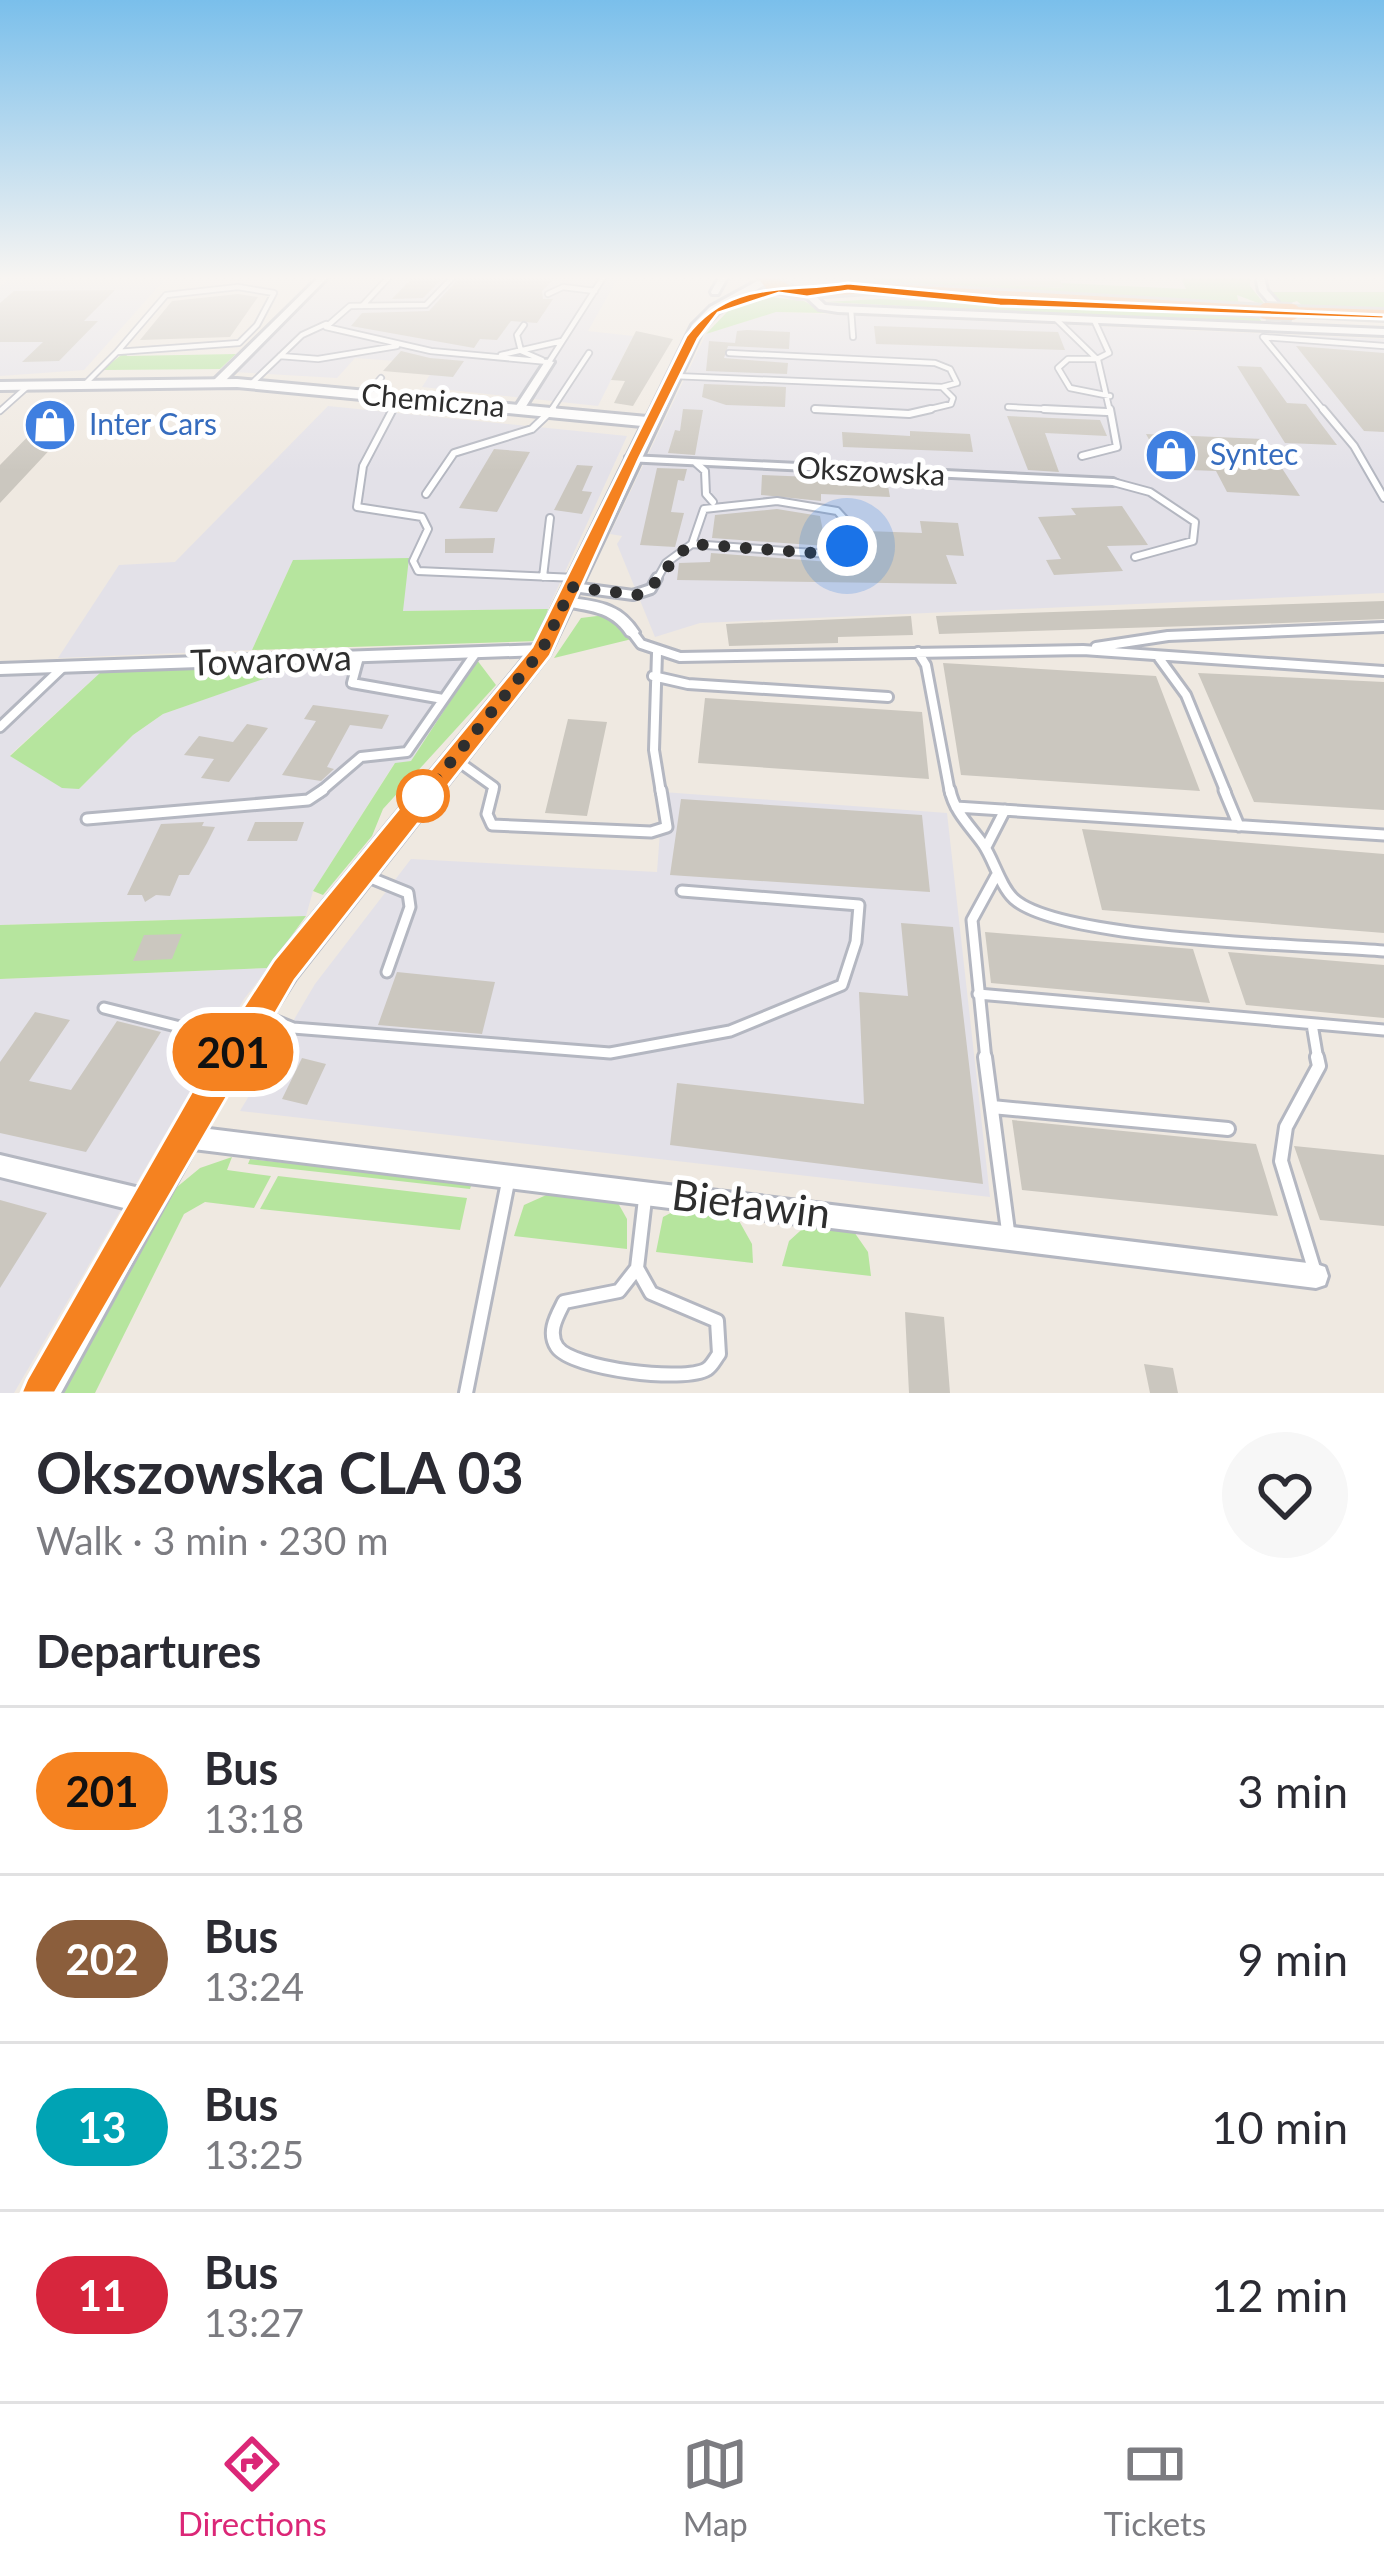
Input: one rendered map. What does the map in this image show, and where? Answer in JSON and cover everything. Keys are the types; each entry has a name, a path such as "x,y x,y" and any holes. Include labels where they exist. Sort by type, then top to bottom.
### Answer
{"main road":[{"path":"41,1393 257,1013 359,874 542,650 630,459 692,341"},
{"name":"Chemiczna","path":"0,386 251,384 650,422"}],"street":[{"path":"217,383 259,341"},
{"path":"519,410 549,362"},
{"name":"Okszowska","path":"630,459 1113,482"},
{"path":"571,589 625,617 632,632"},
{"name":"Towarowa","path":"0,669 542,650"},
{"name":"Bieławin","path":"185,1137 1316,1276"},
{"path":"0,1166 148,1202"}],"lane":[{"path":"84,385 126,341"},
{"path":"117,352 240,341"},
{"path":"251,384 296,341"},
{"path":"382,341 549,362"},
{"path":"519,341 521,351"},
{"path":"490,357 560,341"},
{"path":"549,362 563,341"},
{"path":"1082,456 1117,447 1107,412 1110,396 1089,341"},
{"path":"1104,341 1109,353 1097,359 1069,359 1058,368 1070,388 1110,396"},
{"path":"1267,341 1354,446 1384,498"},
{"path":"1339,341 1384,346"},
{"path":"280,356 335,357 401,345"},
{"path":"521,351 549,362"},
{"path":"426,494 454,453 532,429 563,399 589,353"},
{"path":"673,376 942,387 957,383 957,377 935,363 812,361 729,353"},
{"path":"367,395 381,378"},
{"path":"0,410 28,386"},
{"path":"815,409 928,413 951,404 953,398 942,387"},
{"path":"401,398 373,436 355,496 357,507 422,517 428,530 413,561 418,571 543,577 571,589 639,595 661,577 666,563 692,544 704,509 713,502 824,505 843,512 850,524 847,546 828,554 692,544"},
{"path":"1008,407 1107,412"},
{"path":"696,463 705,471 706,494 713,502"},
{"path":"1113,482 1150,492 1195,522 1193,541 1136,557"},
{"path":"543,577 550,518"},
{"path":"1083,650 1168,636 1384,627"},
{"path":"632,632 657,652 680,657 1083,650 1384,671"},
{"path":"453,760 484,775 494,787 487,814 492,825 651,832 667,826 654,750 657,652"},
{"path":"918,652 926,665 945,779 956,807 986,848 996,876 1012,898 1038,913 1096,927 1384,951"},
{"path":"87,819 308,800 335,786 355,758 377,748 407,752 476,653"},
{"path":"359,657 352,683 443,699"},
{"path":"1157,657 1186,695 1239,826"},
{"path":"0,727 63,667"},
{"path":"653,676 688,684 888,697"},
{"path":"956,807 1384,835"},
{"path":"986,848 1004,810"},
{"path":"359,874 408,893 410,907 387,972"},
{"path":"996,876 972,920 1009,1237"},
{"path":"257,1013 293,1028 610,1053 660,1049 795,1011 842,985 856,942 859,905 682,891"},
{"path":"978,994 1384,1030"},
{"path":"104,1008 240,1041"},
{"path":"1312,1024 1319,1066 1286,1127 1281,1161 1316,1276"},
{"path":"992,1107 1228,1129"},
{"path":"466,1393 509,1175"},
{"path":"637,1268 652,1293 717,1321 719,1354 707,1369 690,1374 573,1362 554,1351 548,1339 551,1320 564,1302 619,1291 637,1268 646,1191"}],"shaded area":[{"path":"0,341 110,341 84,370 0,376"},
{"path":"265,341 630,341 598,406 422,387 437,364 355,358 337,378 233,372"},
{"path":"703,341 1384,341 1384,593 700,623 655,637 617,544 622,536 610,534"},
{"path":"328,406 627,436 548,609 403,611 293,560 252,650 58,658 119,565 175,562"},
{"path":"477,660 411,761 394,764 313,891 306,916 0,925 0,676 101,672 10,755 79,789 133,735 163,714 284,671 269,666"},
{"path":"663,792 947,813 990,1197 240,1111 315,984 411,859 657,872"},
{"path":"268,968 244,999 14,1393 0,1393 0,979"}],"green space":[{"path":"125,352 127,356 236,354 220,369 102,370"},
{"path":"409,558 403,611 548,609 538,641 252,650 293,560"},
{"path":"605,615 624,625 632,639 554,658 581,618"},
{"path":"477,660 496,685 383,809 372,836 323,895 313,891 395,763 411,761"},
{"path":"269,666 286,671 163,714 133,735 79,789 62,788 10,756 101,672"},
{"path":"306,916 268,968 0,979 0,925"},
{"path":"232,1157 227,1170 271,1176 254,1208 205,1202 184,1214 95,1393 63,1393 177,1187 200,1168"},
{"path":"250,1159 472,1183 470,1189 248,1164"},
{"path":"278,1176 467,1198 460,1230 260,1209"},
{"path":"553,1192 618,1203 627,1219 627,1249 514,1236 524,1205"},
{"path":"682,1207 738,1219 752,1244 753,1263 656,1252 663,1217"},
{"path":"810,1222 852,1229 868,1252 871,1276 782,1266 789,1241"}],"building":[{"path":"78,341 59,361 22,362 43,342 0,342"},
{"path":"435,341 479,341 474,348"},
{"path":"631,341 672,341 633,406 614,403 625,381 611,380"},
{"path":"709,341 789,341 789,349 728,346 724,358 788,363 787,374 706,371"},
{"path":"1062,341 1065,350 876,344"},
{"path":"1296,346 1384,353 1384,432 1364,431"},
{"path":"401,351 464,361 453,377 383,371"},
{"path":"1237,366 1261,367 1287,403 1306,404 1337,445 1285,443"},
{"path":"704,384 786,387 785,407 726,405 702,397"},
{"path":"683,409 703,410 695,455 668,453 675,430 680,431"},
{"path":"48,416 71,427 0,503 0,465"},
{"path":"1007,416 1100,420 1107,436 1045,433 1059,472 1028,470"},
{"path":"910,431 970,434 973,452 843,447 842,432 910,436"},
{"path":"1146,434 1263,439 1300,496 1227,492 1216,471 1165,469"},
{"path":"494,449 530,452 497,512 459,508"},
{"path":"577,465 593,466 582,491 592,492 582,514 554,510"},
{"path":"657,468 687,469 684,481 678,480 671,512 684,513 675,547 640,545"},
{"path":"762,475 887,480 890,497 821,494 821,501 761,495"},
{"path":"1122,506 1148,545 1107,546 1123,571 1054,575 1046,560 1061,559 1038,517 1076,515 1071,508"},
{"path":"777,509 820,516 826,546 712,538 715,515"},
{"path":"920,521 958,523 964,556 946,555 957,584 677,580 679,563 710,562 711,553 869,565 866,531 922,533"},
{"path":"495,538 493,553 445,553 445,539"},
{"path":"1384,601 1384,619 1254,624 939,634 936,616"},
{"path":"911,616 913,635 838,637 838,643 729,646 726,624"},
{"path":"943,663 1156,676 1200,791 961,775"},
{"path":"1198,673 1384,682 1384,810 1254,802"},
{"path":"705,698 922,712 929,779 698,763"},
{"path":"313,705 389,715 382,729 350,725 327,767 334,769 321,781 282,775 316,721 304,719"},
{"path":"568,719 607,722 587,816 545,813"},
{"path":"247,724 268,728 229,782 201,778 214,759 184,755 199,736 233,742"},
{"path":"681,799 922,815 930,892 670,875"},
{"path":"204,822 202,826 215,827 189,875 179,875 170,896 156,895 145,902 142,895 127,895 161,824"},
{"path":"255,822 304,822 297,841 247,841"},
{"path":"1082,829 1384,854 1384,933 1102,910"},
{"path":"901,923 953,927 983,1184 670,1145 677,1083 864,1104 859,992 908,996"},
{"path":"985,932 1193,949 1210,1003 991,983"},
{"path":"182,934 172,959 133,961 144,935"},
{"path":"1228,952 1384,965 1384,1018 1246,1005"},
{"path":"397,972 495,982 482,1034 378,1025"},
{"path":"35,1012 70,1020 29,1081 71,1090 117,1021 161,1032 86,1152 0,1133 0,1062"},
{"path":"302,1058 326,1064 307,1105 282,1099"},
{"path":"1012,1120 1256,1144 1278,1216 1022,1190"},
{"path":"1294,1146 1384,1155 1384,1226 1320,1220"},
{"path":"0,1200 47,1213 0,1288"},
{"path":"905,1312 944,1317 950,1393 909,1393"},
{"path":"1144,1364 1173,1368 1178,1393 1150,1393"}],"bus line":[{"name":"201","path":"41,1393 228,1060 285,970 542,650 630,459 691,341"}],"place":[{"name":"Inter Cars","path":"50,425"},
{"name":"Syntec","path":"1171,455"}],"route":[{"path":"423,796 542,650 572,587 639,595 661,577 666,563 692,544 828,554 847,546"}]}
